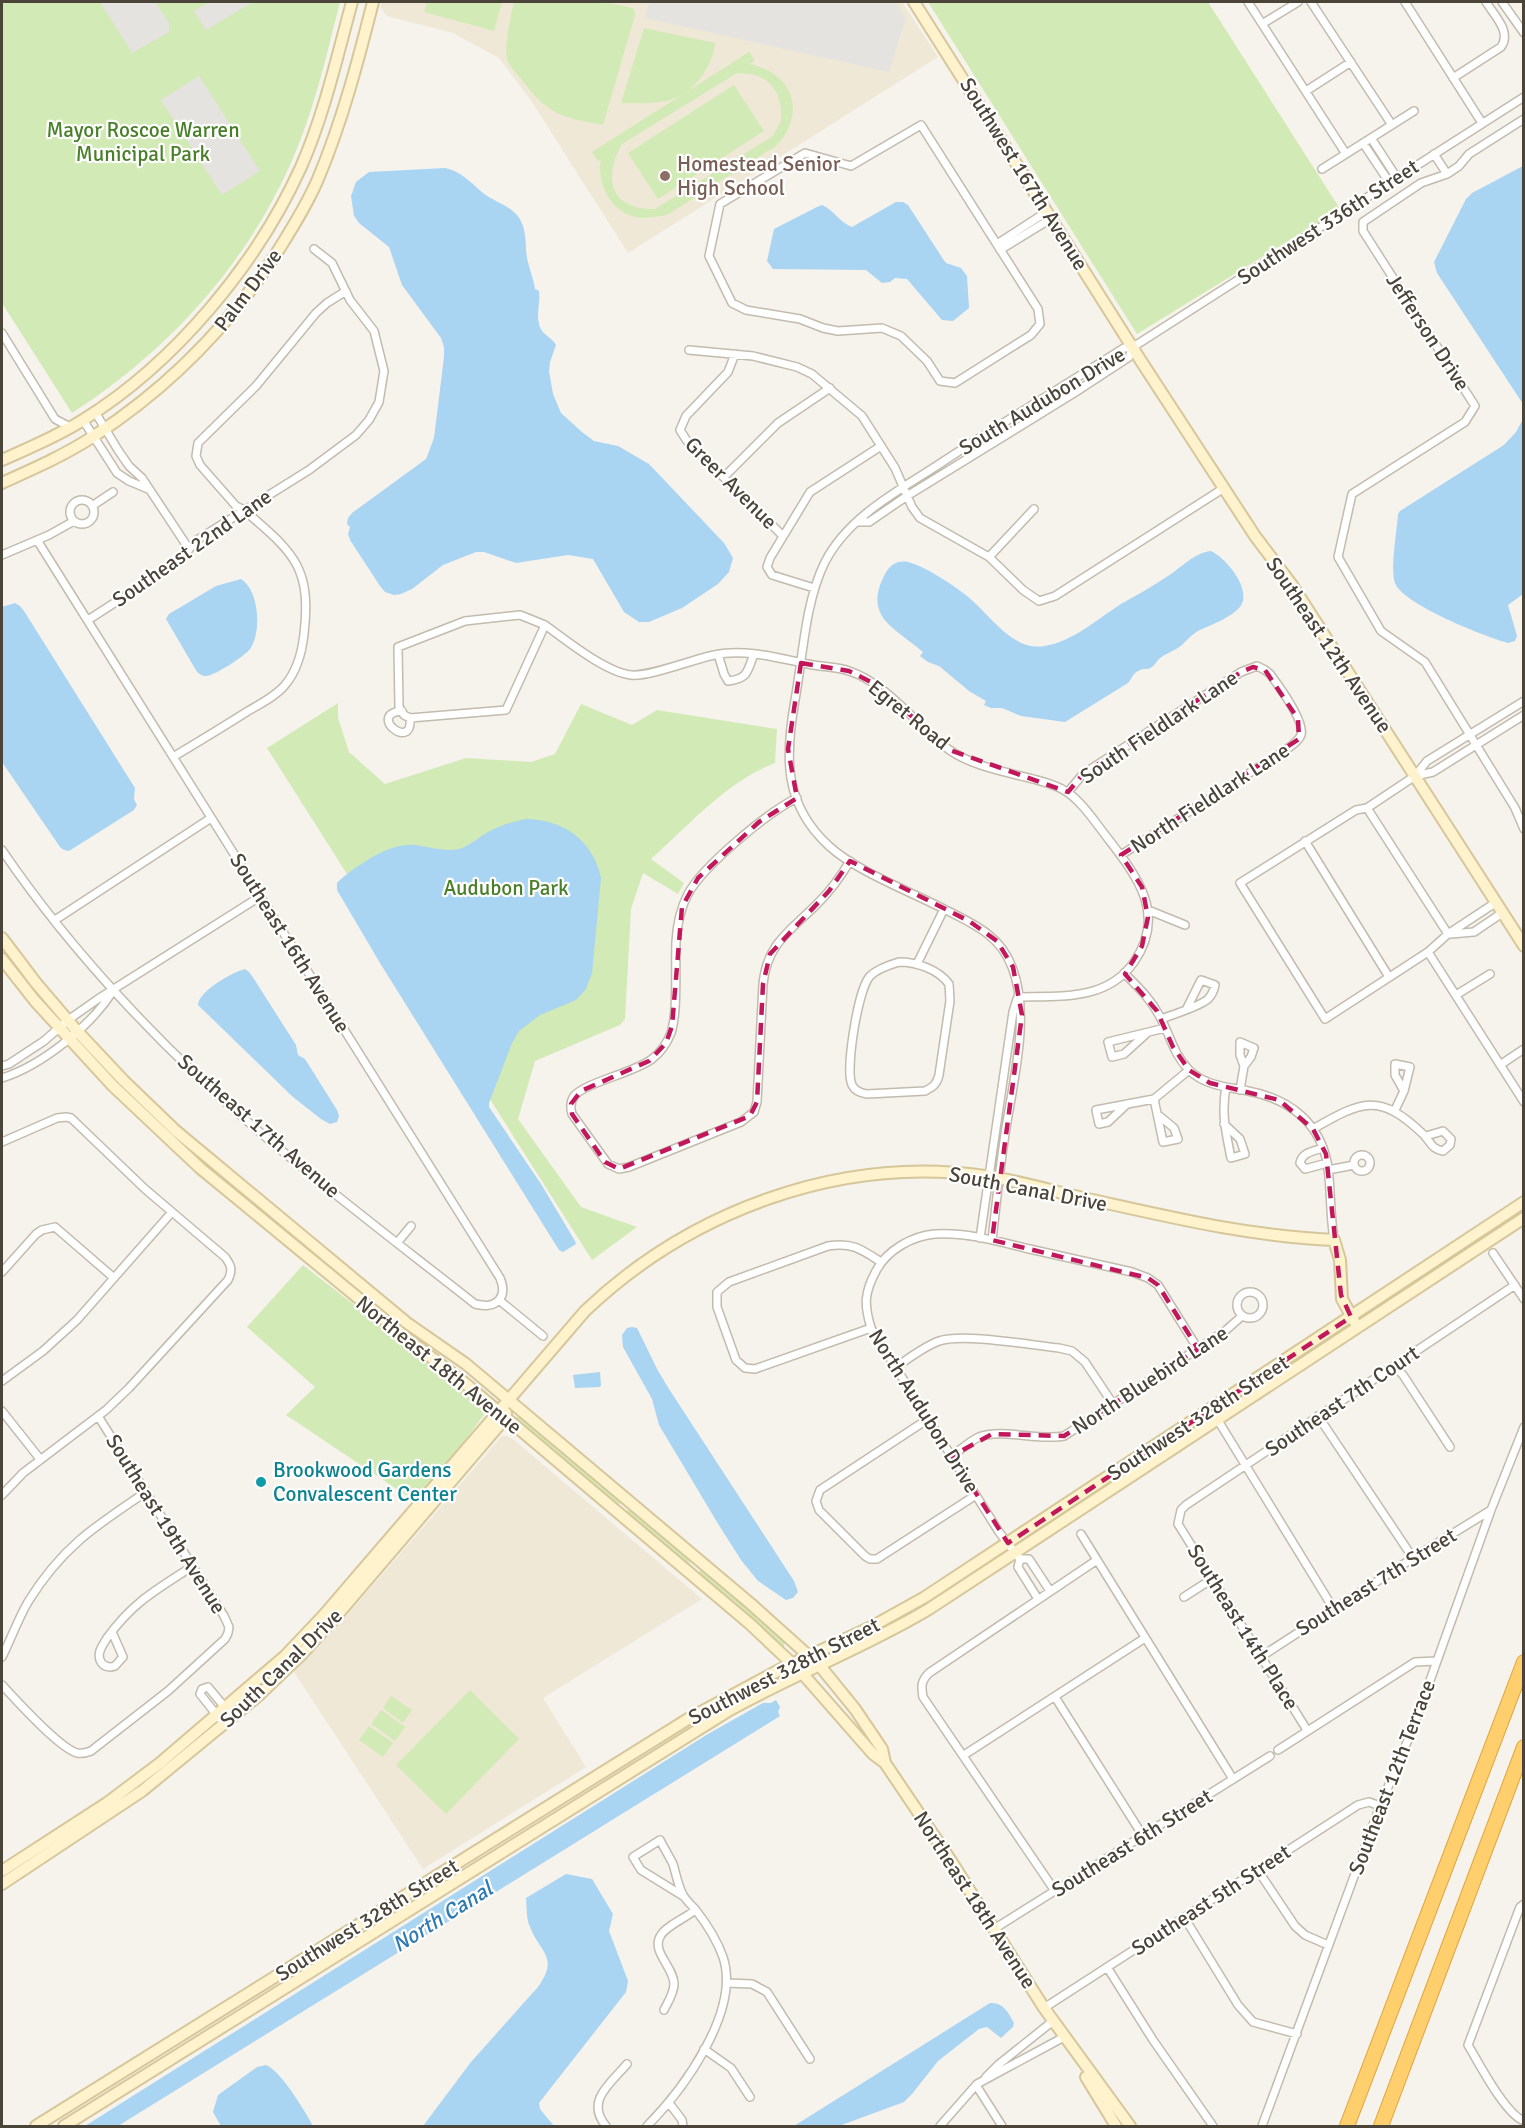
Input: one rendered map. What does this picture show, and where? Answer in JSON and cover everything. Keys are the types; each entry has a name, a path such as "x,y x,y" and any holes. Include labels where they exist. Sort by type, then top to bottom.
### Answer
{"highway":[{"path":"1347,2127 1524,1662"},
{"path":"1381,2127 1524,1747"}],"street":[{"name":"Palm Drive","path":"2,460 55,435 95,412 161,358 217,302 275,218 301,166 327,93 352,2"},
{"name":"Palm Drive","path":"2,483 94,436 136,406 186,365 234,313 292,230 322,170 348,97 373,2"},
{"name":"Southwest 167th Avenue","path":"914,2 1133,347"},
{"path":"1248,2 1346,154"},
{"path":"1262,24 1298,2"},
{"path":"1311,2 1392,125"},
{"path":"1407,2 1482,123"},
{"path":"1453,78 1501,47 1504,42 1504,30 1486,2"},
{"path":"1502,2 1523,33"},
{"path":"1306,91 1351,62"},
{"name":"Southwest 336th Street","path":"1133,347 1524,97"},
{"path":"1322,169 1413,111"},
{"path":"1434,154 1447,174 1459,166 1468,154 1524,120"},
{"path":"921,125 998,247 1038,309 1040,324 1031,334 955,383 940,381 923,357 901,336 882,328 838,331 800,319 746,310 732,303 709,256 720,204 805,153 851,166 921,125"},
{"path":"1371,138 1397,178"},
{"path":"1363,143 1389,182"},
{"name":"Jefferson Drive","path":"1447,174 1421,183 1363,222 1362,226 1363,231 1475,405 1466,422 1352,494 1338,557 1381,631 1425,662 1469,734"},
{"path":"998,247 1050,215"},
{"name":"Southeast 22nd Lane","path":"88,621 113,602 179,561 197,540 309,470 356,435 369,420 379,402 384,370 374,331 350,300 332,263 314,249"},
{"path":"173,757 285,686 302,651 307,607 304,582 289,551 244,510 236,506 200,465 195,448 198,442 256,387 316,313 346,291"},
{"path":"2,333 55,418 70,427"},
{"name":"South Audubon Drive","path":"857,522 869,522 1129,357 1133,347 1124,348 1010,418 864,515 857,522 840,540 827,558 814,588 801,663 788,749 789,770 800,808 818,834 850,861 981,928 997,941 1012,968 1022,1015 994,1178 980,1238"},
{"name":"Southeast 12th Avenue","path":"1133,347 1255,536 1292,585 1524,946"},
{"path":"689,350 753,356 803,369 812,374 862,416 895,468 915,511 923,520 989,557 1035,600 1046,600 1224,488"},
{"name":"Greer Avenue","path":"735,354 728,372 686,416 680,430 687,441 783,536"},
{"path":"724,477 778,423 830,388"},
{"path":"95,412 129,466 151,490 189,549"},
{"path":"55,418 55,435"},
{"path":"83,420 117,473 151,490"},
{"path":"814,588 776,578 769,572 770,558 810,492 881,447"},
{"path":"92,506 113,492"},
{"path":"86,501 92,506 94,513 88,522 81,524 74,521 70,514 75,503 86,501"},
{"path":"989,557 1034,509"},
{"path":"2,555 74,521"},
{"name":"Southeast 16th Avenue","path":"37,540 500,1278 503,1286 500,1300"},
{"name":"Egret Road","path":"402,711 399,707 398,647 465,621 520,615 545,625 603,665 631,675 718,654 739,652 849,671 875,684 950,750 974,762 1050,784 1068,792 1121,855 1142,887 1148,910 1148,924 1137,957 1124,973 1112,983 1088,993 1072,996 1018,997"},
{"path":"410,718 410,725 406,730 399,732 393,730 389,724 390,717 395,712 402,711 404,716 410,718 506,710 545,625"},
{"path":"718,654 728,681 741,680 746,675 754,654"},
{"name":"South Fieldlark Lane","path":"1068,792 1083,774 1241,672 1253,667"},
{"name":"North Fieldlark Lane","path":"1121,855 1287,749 1299,739 1300,725 1290,705 1270,674 1261,667 1253,667"},
{"path":"1495,903 1448,934 1428,952 1325,1019 1240,883 1356,810 1367,808 1415,776 1427,761 1524,701"},
{"path":"1415,776 1433,772 1524,715"},
{"path":"1469,734 1515,808 1524,829"},
{"path":"797,798 778,807 759,822 709,868 688,893 682,907 677,932 672,1026 659,1053 642,1065 581,1091 574,1097 571,1104 572,1114 605,1162 615,1168 629,1167 741,1122 754,1112 757,1102 766,965 775,945 822,900 850,861"},
{"path":"1367,808 1448,934"},
{"path":"55,920 211,818"},
{"path":"1305,842 1389,977"},
{"name":"Southeast 17th Avenue","path":"2,850 55,920 114,990 204,1082 262,1135 475,1305 486,1306 500,1300"},
{"path":"2,1066 9,1064 44,1041 98,999 261,896"},
{"path":"917,964 944,909"},
{"path":"1148,910 1185,925"},
{"path":"1448,934 1474,932 1502,913"},
{"path":"2,938 63,1024"},
{"path":"1428,952 1524,1102"},
{"name":"Northeast 18th Avenue","path":"2,959 35,1001 228,1175 407,1323 466,1364 820,1666 882,1749 885,1763"},
{"path":"899,962 917,964 945,978 950,991 937,1082 932,1087 917,1092 860,1093 850,1082 850,1067 859,1002 866,983 871,976 889,964 899,962"},
{"path":"1124,973 1149,999 1161,1018 1173,1047 1189,1070 1210,1083 1279,1100 1294,1109 1313,1129 1323,1148 1328,1167 1334,1240 1340,1260 1341,1295 1358,1328"},
{"path":"1456,995 1490,974"},
{"path":"1161,1018 1187,1008 1208,999 1215,985 1202,980 1187,1008"},
{"path":"2,1078 23,1071 73,1034 102,1008 114,990"},
{"path":"1146,1034 1125,1054 1112,1057 1108,1042 1165,1028"},
{"name":"Northeast 18th Avenue","path":"73,1034 113,1086 200,1168 502,1415 750,1624 802,1673 873,1754 885,1763 943,1848 1044,2008 1130,2127"},
{"path":"1500,1065 1524,1049"},
{"path":"1240,1090 1244,1066"},
{"path":"1127,1104 1154,1099 1189,1070"},
{"path":"1224,1124 1240,1139 1245,1154 1231,1158 1224,1124 1223,1106 1227,1088"},
{"path":"1395,1110 1404,1091"},
{"path":"1154,1099 1157,1114"},
{"path":"1313,1129 1347,1110 1376,1105 1395,1110 1426,1136"},
{"path":"2,1142 57,1118 66,1117 75,1122 106,1153 225,1257 231,1264 232,1272 228,1280 129,1388 98,1416 40,1460 2,1495"},
{"path":"1323,1148 1301,1156 1300,1163 1305,1169 1354,1165"},
{"name":"South Canal Drive","path":"2,1884 142,1791 225,1716 323,1616 502,1415 507,1399 561,1337 602,1295 684,1236 718,1218 787,1192 845,1179 930,1172 994,1178 1219,1228 1285,1238 1334,1240"},
{"name":"South Audubon Drive","path":"992,1240 994,1178"},
{"name":"Southwest 328th Street","path":"36,2127 701,1711 792,1664 863,1632 908,1607 1524,1202"},
{"path":"2,1380 58,1338 172,1212"},
{"name":"Southwest 328th Street","path":"64,2127 728,1711 909,1621 1018,1556 1218,1420 1524,1218"},
{"path":"398,1243 411,1226"},
{"path":"2,1272 36,1234 49,1227 55,1227 114,1278"},
{"name":"North Audubon Drive","path":"1018,1556 976,1495 871,1328 865,1305 866,1294 881,1262 894,1250 915,1238 936,1234 992,1240 1132,1272 1148,1278 1158,1286 1198,1349"},
{"path":"871,1328 755,1369 745,1368 736,1360 717,1308 717,1292 729,1282 828,1246 842,1244 858,1247 881,1262"},
{"path":"1493,1253 1524,1299"},
{"name":"Southeast 7th Court","path":"1178,1524 1181,1510 1186,1505 1515,1285"},
{"path":"500,1300 543,1336"},
{"name":"North Bluebird Lane","path":"952,1456 979,1437 992,1434 1051,1438 1064,1436 1234,1325 1242,1316"},
{"path":"895,1368 923,1348 939,1341 956,1338 1059,1348 1072,1351 1085,1362 1113,1404"},
{"path":"1394,1366 1403,1375 1450,1447"},
{"path":"1210,1409 1333,1608"},
{"path":"2,1411 40,1460"},
{"name":"Southeast 19th Avenue","path":"2,1685 42,1726 71,1750 83,1753 91,1751 159,1698 204,1659 228,1634 229,1627 224,1616 98,1416"},
{"path":"1318,1416 1413,1558"},
{"path":"928,1419 820,1491 816,1501 819,1510 865,1556 877,1559 976,1495"},
{"name":"Southeast 12th Terrace","path":"1262,2127 1380,1806 1413,1728 1491,1510 1524,1427"},
{"path":"2,1657 26,1605 55,1564 91,1529 146,1492"},
{"path":"612,1508 620,1509 632,1504"},
{"name":"Southeast 7th Street","path":"1262,1656 1333,1608 1491,1510"},
{"name":"Southeast 14th Place","path":"1178,1524 1307,1730"},
{"path":"1081,1534 1233,1779"},
{"path":"692,1555 697,1568 695,1578"},
{"path":"1038,1599 1018,1567 1018,1556 1029,1559 1050,1591"},
{"path":"1055,1891 923,1697 921,1686 923,1679 967,1646 1097,1560"},
{"path":"112,1632 123,1657 115,1666 109,1667 102,1664 99,1656 101,1647 112,1632 135,1604 193,1566"},
{"path":"1184,1597 1212,1579"},
{"path":"964,1755 1145,1638"},
{"path":"1278,1750 1414,1662 1437,1661"},
{"path":"824,1698 838,1688"},
{"path":"1055,1697 1143,1836"},
{"name":"South Canal Drive","path":"2,1871 107,1803 225,1716"},
{"name":"Southeast 6th Street","path":"994,1929 1270,1756"},
{"path":"597,1778 597,1793"},
{"name":"Southeast 5th Street","path":"1044,2008 1358,1804 1369,1802 1380,1806"},
{"path":"647,2127 669,2103 692,2072 721,2007 727,1983 726,1969 719,1948 695,1910 683,1896 641,1870 633,1857 660,1840 673,1866 683,1896"},
{"path":"1257,1869 1295,1926 1305,1935 1328,1945"},
{"path":"1524,1904 1520,1907 1468,2044 1508,2108 1517,2118 1524,2121"},
{"path":"664,2010 673,1993 674,1982 671,1970 660,1952 658,1940 663,1932 695,1910"},
{"path":"1184,1917 1238,2005 1253,2022 1297,2034"},
{"path":"1107,1967 1153,2040 1213,2127"},
{"path":"727,1983 752,1984 767,1992 810,2059"},
{"path":"985,2079 998,2065 1053,2021"},
{"path":"940,2127 976,2085 1064,2037"},
{"name":"Northeast 18th Avenue","path":"1064,2037 1116,2127"},
{"path":"704,2049 731,2068 750,2097"},
{"path":"606,2127 597,2113 597,2103 627,2064"},
{"path":"976,2085 1002,2127"},
{"path":"669,2103 682,2120 683,2127"}],"highlighted area":[{"path":"801,663 849,671 875,684 950,750 1068,792 1083,774 1241,672 1253,667 1265,670 1298,719 1299,739 1121,855 1142,887 1148,917 1142,946 1125,974 1157,1011 1173,1047 1189,1070 1210,1083 1279,1100 1313,1129 1326,1154 1341,1295 1351,1317 1008,1543 952,1456 992,1434 1064,1436 1198,1349 1158,1285 1148,1278 992,1240 1022,1015 1013,967 997,941 969,921 850,861 829,891 770,954 763,984 757,1102 750,1116 619,1169 605,1162 572,1114 571,1104 581,1091 649,1061 666,1043 672,1026 682,907 698,878 759,822 797,798 788,749"}],"shaded area":[{"path":"100,2 155,2 169,23 169,32 132,53"},
{"path":"209,2 253,2 206,30 194,11"},
{"name":"Homestead Senior High School","path":"382,2 902,2 938,57 628,253 530,99 499,58 453,33 387,16 380,7"},
{"path":"649,2 895,2 906,18 889,72 645,18"},
{"path":"199,76 260,171 222,195 161,100"},
{"path":"502,1436 514,1440 702,1599 543,1698 586,1767 423,1869 294,1672 335,1629"}],"green space":[{"name":"Mayor Roscoe Warren Municipal Park","path":"2,2 340,2 309,117 285,176 263,217 210,292 179,326 110,387 72,413 2,303"},
{"path":"427,2 502,2 494,31 424,12"},
{"path":"514,2 594,3 634,9 635,15 603,125 576,120 548,108 531,92 512,68 508,61 506,48"},
{"path":"928,2 1208,2 1340,209 1137,334"},
{"path":"644,28 715,43 713,53 709,64 697,82 671,100 621,103"},
{"path":"749,52 755,60 750,64 761,67 780,79 787,87 791,97 792,119 786,133 776,146 667,215 648,218 629,215 621,211 605,192 602,184 601,159 598,161 592,152","holes":["737,73 761,77 773,86 777,93 780,100 781,118 773,136 655,209 640,208 620,198 614,190 612,180 616,157 622,144"]},
{"path":"734,85 764,131 658,199 628,153"},
{"name":"Audubon Park","path":"338,703 338,718 349,752 385,784 466,758 531,762 555,754 581,704 632,725 657,710 777,729 775,763 757,771 724,793 651,859 684,883 678,894 643,873 631,909 625,1019 620,1025 535,1061 518,1119 581,1207 637,1227 592,1260 267,748"},
{"path":"1523,1208 1523,1213 1377,1308 1373,1308"},
{"path":"303,1265 488,1409 419,1504 286,1415 315,1387 247,1327"},
{"path":"519,1414 624,1503 614,1503 514,1420"},
{"path":"630,1509 686,1556 693,1569 624,1512"},
{"path":"700,1568 777,1633 785,1641 784,1646 779,1646 699,1576"},
{"path":"470,1690 519,1739 446,1814 396,1765"},
{"path":"391,1696 412,1710 403,1723 383,1708"},
{"path":"381,1710 405,1727 395,1741 371,1724"},
{"path":"369,1726 393,1743 383,1757 359,1740"}],"water":[{"path":"1523,166 1523,404 1437,273 1434,262 1466,199 1472,193"},
{"path":"445,168 461,175 487,196 511,210 523,225 527,259 535,289 539,291 540,326 556,345 549,371 553,394 561,413 594,441 618,446 649,464 724,543 733,558 729,572 718,584 682,608 649,622 639,622 624,612 593,559 568,555 516,563 484,552 476,552 443,565 412,589 394,595 385,592 380,586 350,540 348,534 350,527 347,524 352,513 426,459 434,438 444,357 441,338 402,285 389,247 359,223 354,216 351,196 356,182 369,172"},
{"path":"896,202 908,205 946,263 961,268 967,276 969,308 953,321 942,320 907,279 895,278 890,282 882,283 866,270 773,269 767,261 774,229 817,207 822,205 826,207 852,227"},
{"path":"1523,419 1523,594 1508,605 1517,636 1515,641 1508,643 1446,619 1413,600 1395,583 1393,560 1400,511 1504,445 1516,432"},
{"path":"1211,551 1224,560 1236,575 1243,592 1240,607 1226,618 1195,633 1152,667 1138,671 1128,683 1065,722 1021,716 1002,708 991,708 984,705 986,701 969,691 939,666 920,656 923,652 885,620 877,601 879,589 887,571 897,563 908,562 947,581 976,604 1012,638 1033,646 1045,646 1085,629 1194,557"},
{"path":"241,579 252,592 255,602 257,622 254,642 250,649 236,661 216,673 202,676 197,672 166,619 169,614 216,586"},
{"path":"15,603 24,611 135,788 134,799 137,805 134,810 69,851 60,847 2,762 2,607"},
{"path":"525,819 552,823 574,834 591,853 601,878 592,973 586,989 576,1000 540,1015 519,1031 512,1043 489,1103 489,1107 541,1184 575,1241 576,1244 563,1252 559,1250 337,890 337,883 341,879 367,861 395,847 416,845 445,850 457,849 494,829"},
{"path":"245,969 254,979 296,1045 298,1055 305,1059 337,1110 339,1116 337,1122 330,1124 321,1119 293,1097 198,1005 204,994 224,978"},
{"path":"627,1328 637,1328 669,1389 794,1581 798,1592 793,1598 786,1600 758,1581 741,1560 659,1425 652,1399 623,1347 622,1335"},
{"path":"600,1372 600,1387 575,1388 573,1375"},
{"name":"North Canal","path":"776,1700 780,1707 778,1712 780,1716 118,2126 85,2126 708,1734 763,1703"},
{"path":"566,1874 592,1879 613,1914 609,1931 628,1981 626,1992 539,2103 540,2109 554,2126 423,2126 471,2062 538,1987 544,1977 548,1962 529,1924 526,1898"},
{"path":"990,2003 1005,2008 1014,2023 1013,2027 1001,2038 987,2027 979,2029 938,2061 904,2102 839,2126 794,2126"},
{"path":"266,2065 279,2075 313,2126 221,2126 213,2112 218,2095 257,2067"}],"place":[{"name":"Homestead Senior High School","path":"665,176"},
{"name":"Brookwood Gardens Convalescent Center","path":"261,1482"}]}
